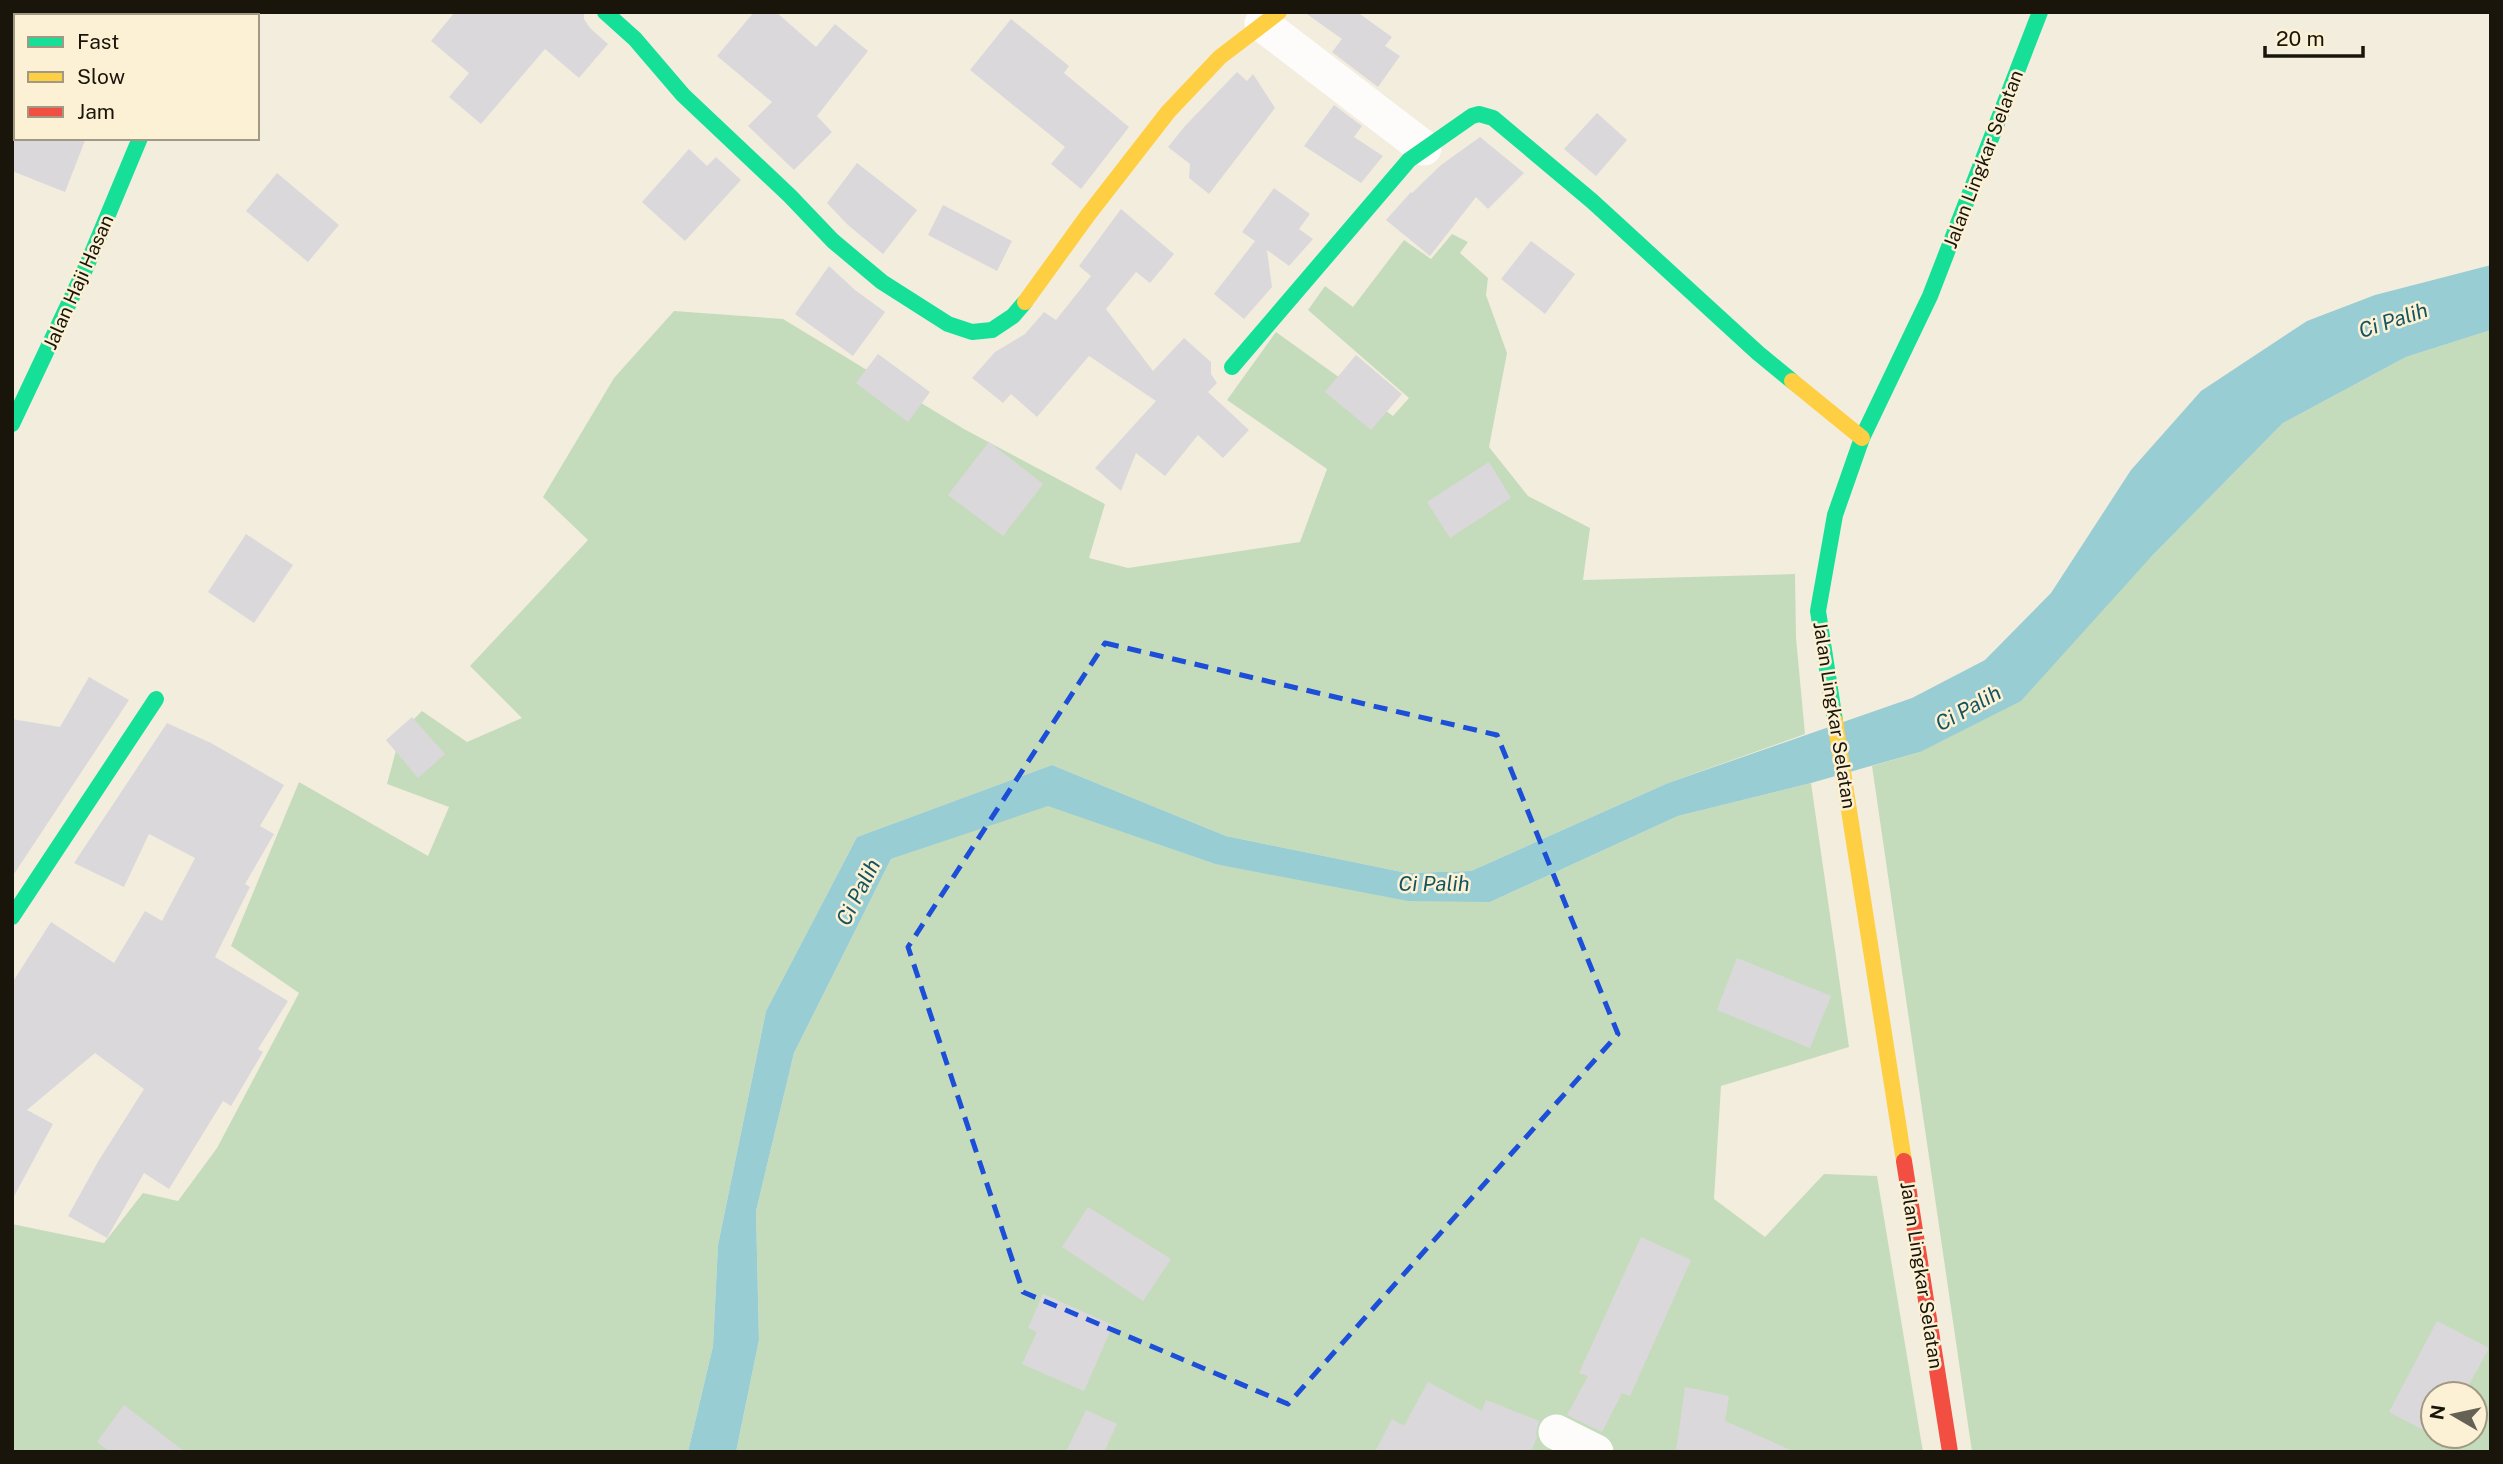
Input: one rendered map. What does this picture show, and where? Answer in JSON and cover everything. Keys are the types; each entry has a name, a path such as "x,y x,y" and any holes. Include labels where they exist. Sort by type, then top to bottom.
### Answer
{"street":[{"path":"605,12 635,39 683,95 790,196 832,241 882,282 948,324 972,332 992,330 1013,316 1168,112 1220,57 1270,18 1424,148"},
{"name":"Jalan Lingkar Selatan","path":"1950,1452 1818,611 1835,515 1862,438 1930,296 2040,12"},
{"path":"1232,367 1409,160 1472,116 1479,114 1493,118 1592,201 1758,353 1862,438"},
{"name":"Jalan Haji Hasan","path":"12,424 87,265 139,140"},
{"path":"12,917 156,699"},
{"path":"1556,1432 1596,1452"}],"highlighted area":[{"path":"1105,643 1497,735 1618,1034 1288,1404 1023,1292 908,947"}],"green space":[{"path":"1452,234 1468,242 1460,253 1488,278 1486,295 1507,353 1489,447 1528,496 1590,528 1583,580 1795,574 1796,638 1805,734 1668,783 1471,871 1407,873 1226,836 1052,765 857,837 766,1011 718,1245 713,1346 688,1452 12,1452 12,1224 104,1243 143,1193 178,1201 217,1148 299,993 231,946 299,782 428,856 449,807 387,784 401,732 422,711 467,742 522,718 470,666 588,540 543,497 614,378 674,311 783,319 964,429 1105,504 1089,558 1128,568 1300,542 1327,469 1227,400 1276,332 1393,416 1409,398 1308,310 1325,286 1353,307 1404,240 1431,259"},
{"path":"2491,330 2491,1452 1972,1452 1872,766 1920,752 2150,558 2283,423 2406,357"},
{"path":"1811,783 1849,1047 1721,1086 1714,1199 1765,1237 1824,1174 1877,1176 1923,1452 736,1452 759,1340 756,1211 794,1053 891,859 1048,805 1215,864 1490,902 1678,816"}],"water":[{"name":"Ci Palih","path":"2491,265 2491,330 2406,357 2283,423 2150,558 2021,701 1920,752 1811,783 1678,816 1490,902 1408,901 1215,864 1048,806 891,859 794,1053 756,1211 759,1340 736,1452 688,1452 713,1346 718,1245 766,1011 857,837 1052,765 1226,836 1407,873 1471,871 1668,783 1912,698 1985,660 2051,593 2131,470 2201,391 2307,321 2375,295"}],"building":[{"path":"455,12 584,12 584,19 590,28 608,44 579,78 545,49 481,124 449,97 469,73 431,41"},
{"path":"754,12 776,12 816,47 835,24 868,51 817,116 832,132 794,170 748,126 772,102 717,56"},
{"path":"1304,12 1357,12 1392,37 1385,46 1400,56 1378,87 1332,52 1342,39"},
{"path":"1011,19 1069,66 1064,73 1129,127 1081,189 1051,164 1065,147 970,70"},
{"path":"1237,72 1247,81 1253,74 1275,108 1209,194 1189,178 1190,164 1168,147"},
{"path":"1334,105 1362,126 1354,137 1383,156 1361,183 1304,146"},
{"path":"1597,113 1627,140 1596,176 1564,149"},
{"path":"1480,137 1524,173 1488,209 1476,197 1430,256 1386,220 1411,192 1441,165"},
{"path":"12,138 85,140 65,192 12,171"},
{"path":"689,149 707,166 716,157 741,180 685,241 642,202"},
{"path":"857,163 917,210 883,254 848,225 827,203"},
{"path":"277,173 339,225 308,262 246,211"},
{"path":"1274,188 1310,214 1299,229 1313,239 1289,266 1267,250 1272,287 1244,319 1214,294 1255,241 1242,232"},
{"path":"943,205 1012,241 997,271 928,235"},
{"path":"1121,209 1174,254 1150,283 1136,272 1106,309 1153,371 1184,338 1211,362 1211,374 1217,383 1208,392 1249,430 1223,458 1198,435 1165,476 1136,453 1121,491 1095,468 1156,401 1089,356 1037,417 1011,394 1003,403 972,378 995,352 1025,334 1044,312 1056,320 1091,276 1079,266"},
{"path":"1531,241 1575,274 1545,314 1501,279"},
{"path":"829,266 885,312 853,356 795,314"},
{"path":"878,354 930,392 908,422 856,383"},
{"path":"1356,355 1402,394 1371,430 1325,392"},
{"path":"989,442 1043,484 1003,536 948,495"},
{"path":"1489,462 1511,498 1450,538 1427,502"},
{"path":"246,534 293,565 254,623 208,592"},
{"path":"89,677 129,700 12,877 12,719 60,727"},
{"path":"412,717 445,754 418,778 386,740"},
{"path":"167,723 211,743 284,785 260,826 274,834 245,884 250,887 215,957 288,1001 258,1049 263,1052 231,1106 223,1101 169,1189 144,1173 107,1238 68,1216 99,1160 144,1089 95,1053 27,1110 53,1124 12,1200 12,983 51,922 114,963 145,911 162,921 195,858 149,834 124,887 74,863"},
{"path":"1737,958 1831,996 1810,1048 1717,1010"},
{"path":"1088,1207 1171,1259 1143,1301 1062,1247"},
{"path":"1641,1237 1691,1260 1630,1396 1622,1393 1602,1432 1567,1415 1588,1376 1579,1373"},
{"path":"1043,1294 1113,1325 1084,1391 1022,1364 1037,1332 1028,1328"},
{"path":"2437,1321 2489,1348 2472,1380 2419,1380 2419,1428 2389,1412"},
{"path":"1428,1382 1482,1411 1486,1400 1539,1421 1531,1452 1375,1452 1392,1419 1404,1426"},
{"path":"1685,1387 1729,1396 1725,1421 1795,1452 1676,1452"},
{"path":"124,1405 185,1452 110,1452 97,1442"},
{"path":"1086,1410 1117,1424 1104,1452 1066,1452"}],"traffic: fast":[{"path":"605,12 635,39 683,95 790,196 833,241 882,282 948,324 972,332 992,330 1013,316 1025,302"},
{"path":"1835,721 1818,611 1835,515 1862,438 1930,296 2040,12"},
{"path":"1232,367 1409,160 1472,116 1479,114 1493,118 1592,201 1792,381"},
{"path":"12,424 87,265 139,140"},
{"path":"12,917 156,699"}],"traffic: slow":[{"path":"1025,302 1168,112 1220,57 1279,12"},
{"path":"1792,381 1862,438"},
{"path":"1835,721 1904,1161"}],"traffic: jam":[{"path":"1904,1161 1950,1452"}]}
